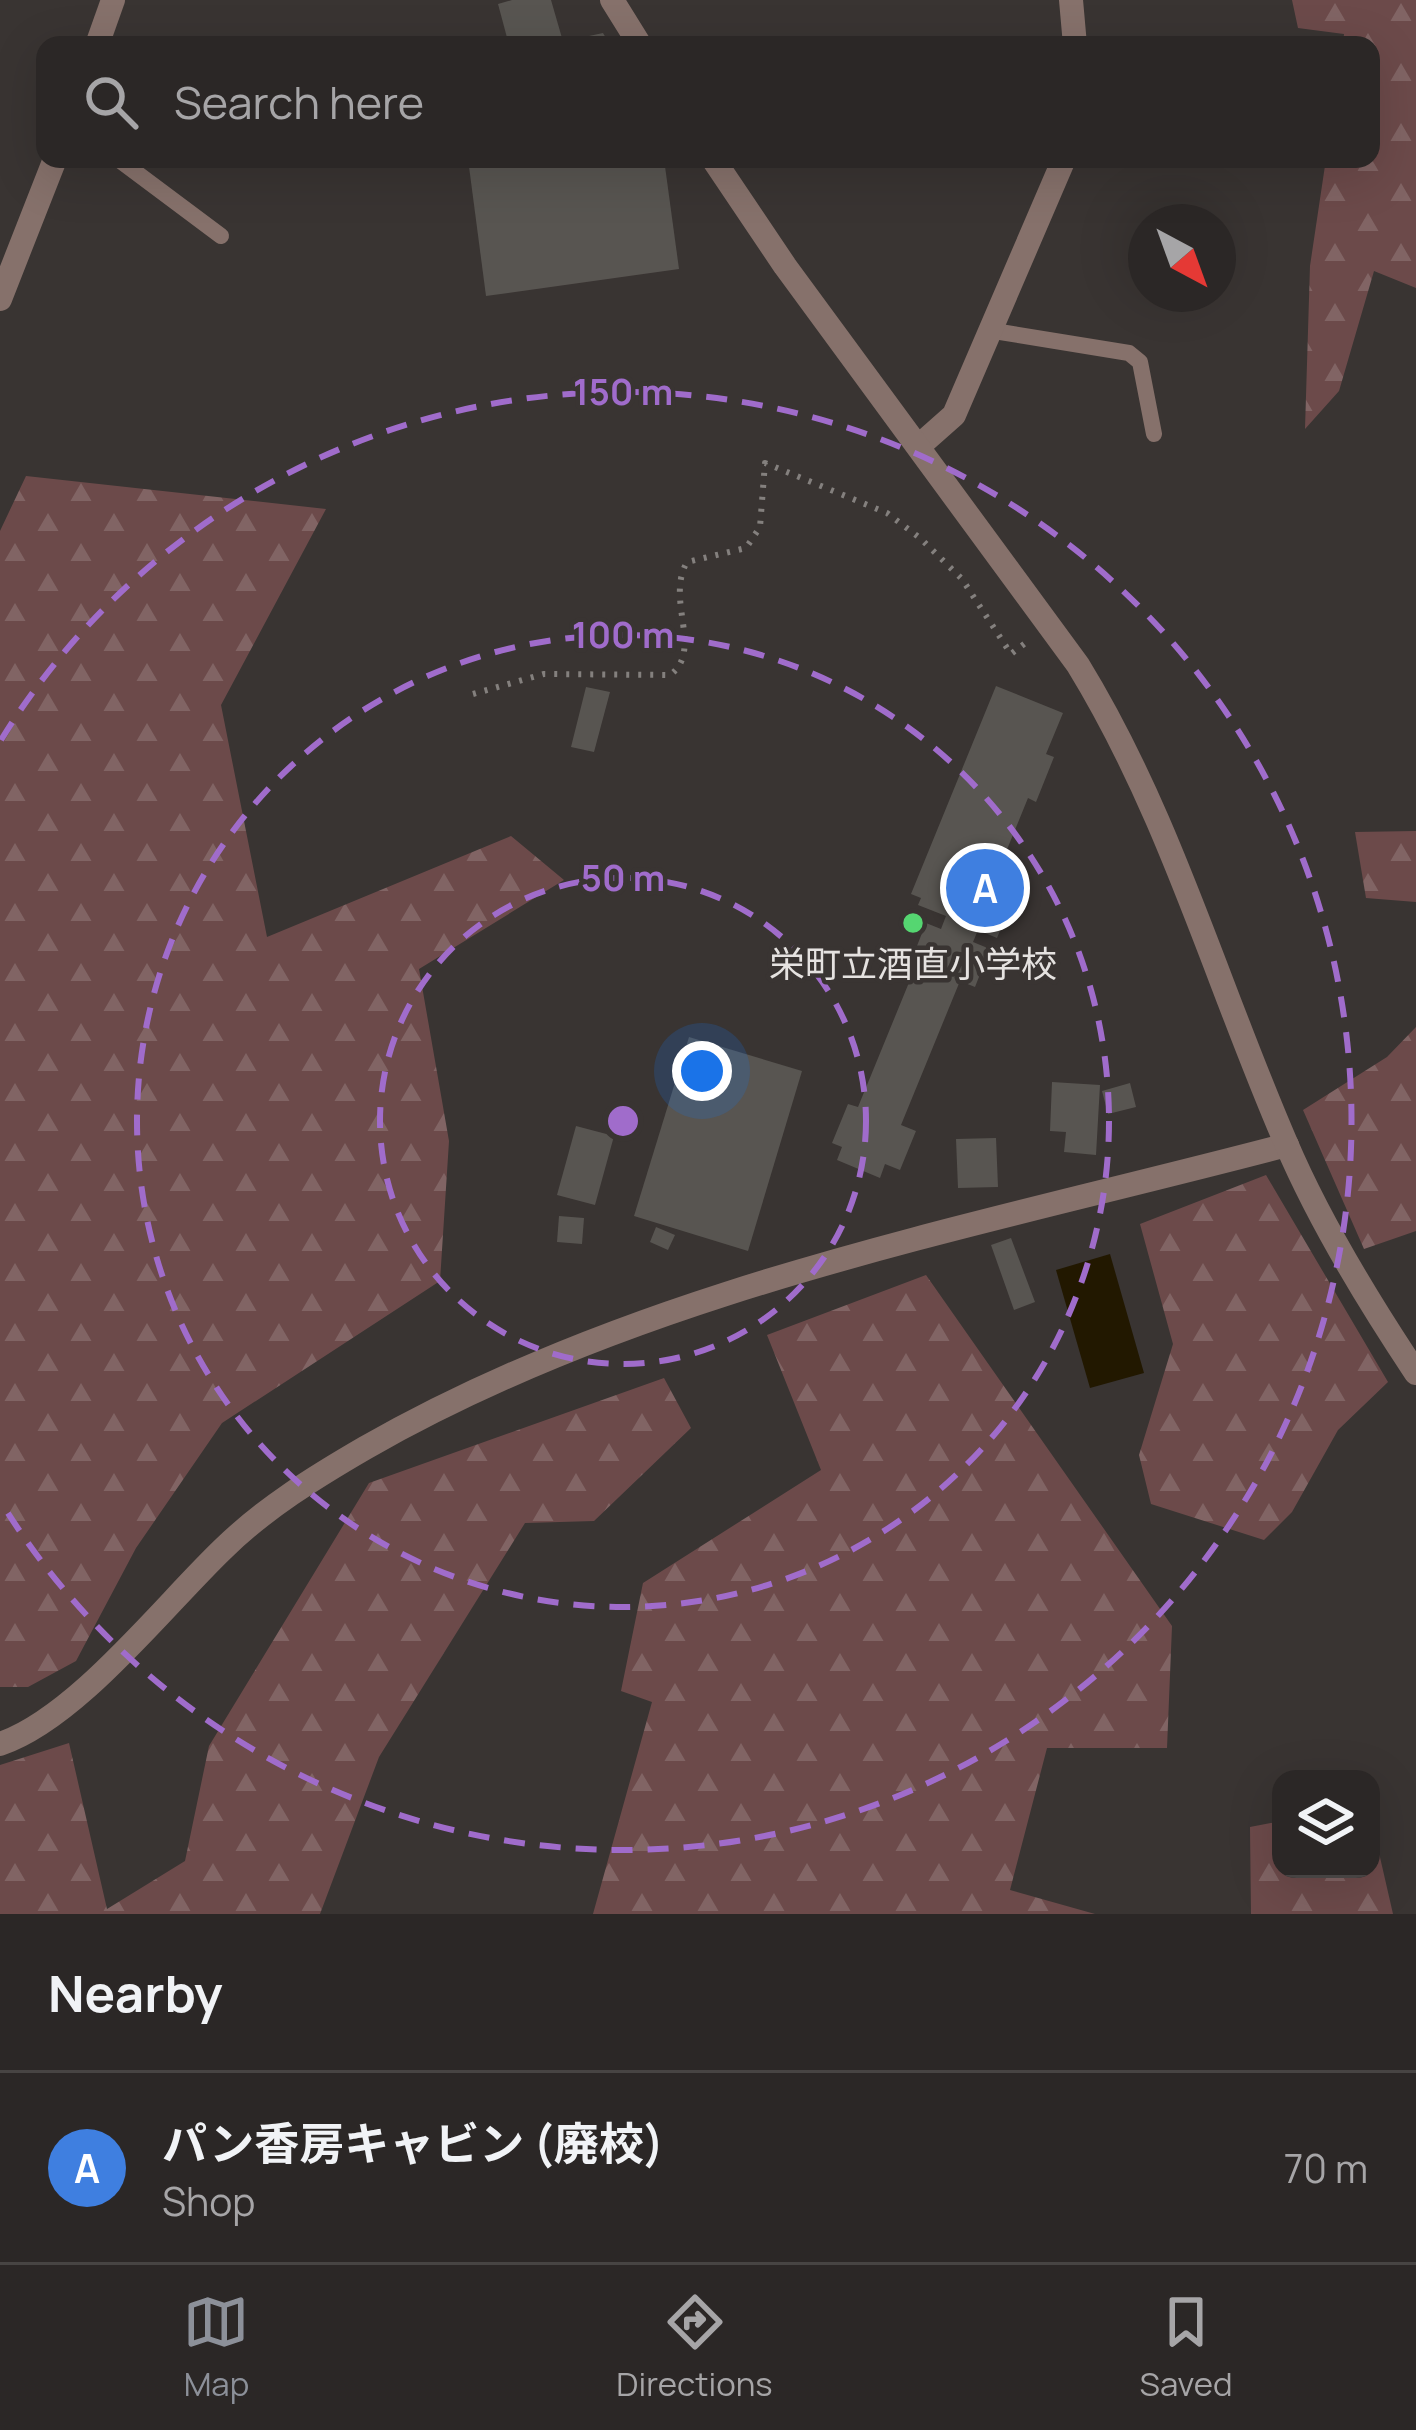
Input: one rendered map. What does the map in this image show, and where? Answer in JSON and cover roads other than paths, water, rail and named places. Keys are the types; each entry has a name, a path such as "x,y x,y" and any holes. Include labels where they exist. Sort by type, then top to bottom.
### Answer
{"street":[{"path":"100,36 112,0"},
{"path":"613,0 635,36"},
{"path":"1071,0 1074,36"},
{"path":"0,299 51,168"},
{"path":"719,168 785,266 1049,624 1117,728 1157,812 1287,1145 1372,1306 1416,1373"},
{"path":"919,446 954,415 994,332 1060,168"},
{"path":"0,1744 61,1710 229,1543 308,1481 464,1392 767,1280 1287,1145"}],"lane":[{"path":"130,168 221,236"},
{"path":"994,332 1129,353 1140,362 1154,434"}],"place":[{"name":"パン香房キャビン (廃校)","path":"985,888"},
{"name":"栄町立酒直小学校","path":"913,923"}]}
